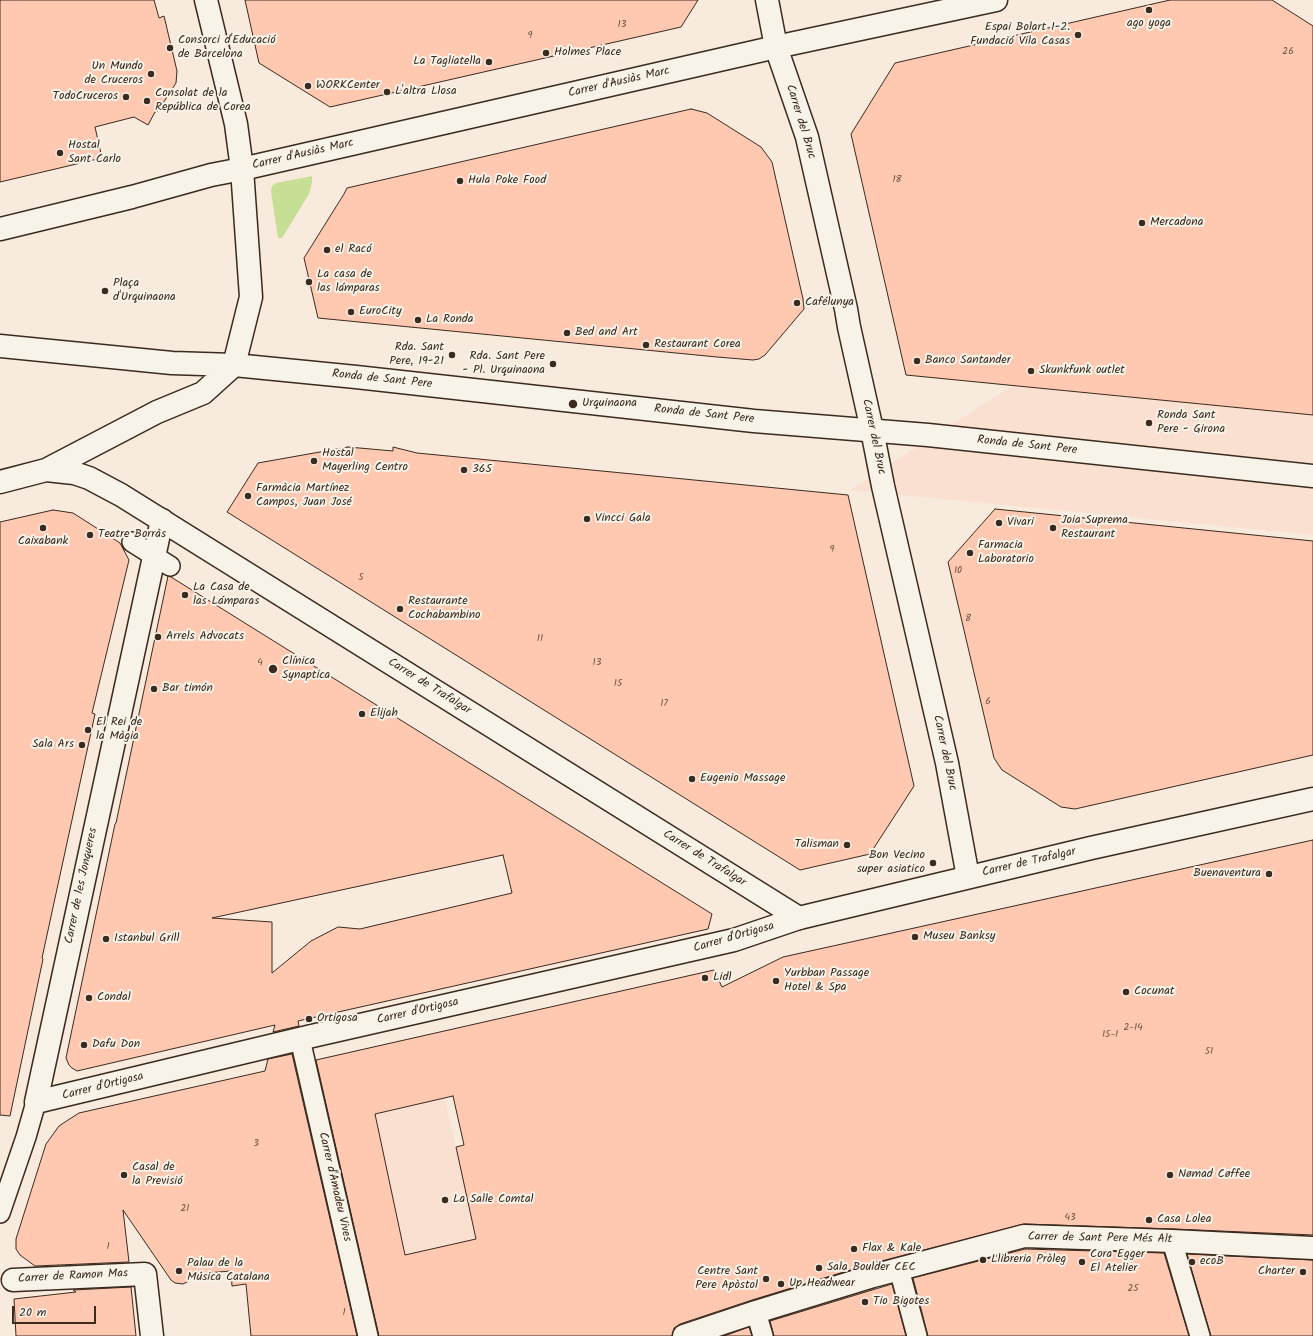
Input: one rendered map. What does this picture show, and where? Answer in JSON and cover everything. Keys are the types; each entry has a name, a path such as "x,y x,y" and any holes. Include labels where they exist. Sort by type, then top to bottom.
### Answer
{"street":[{"path":"0,482 46,470 157,412 203,393 234,365 251,297 242,169 236,124 206,0"},
{"name":"Carrer del Bruc","path":"767,0 776,47 807,137 846,309 883,486 947,763 968,877"},
{"name":"Carrer d'Ausiàs Marc","path":"242,169 776,47 996,0"},
{"path":"0,229 132,197 211,175 242,169"},
{"name":"Ronda de Sant Pere","path":"0,346 172,363 234,365 356,377 754,421 872,430 1313,476"},
{"path":"46,470 74,473 89,478 121,494 162,520"},
{"name":"Carrer de Trafalgar","path":"162,520 799,918 1091,848 1313,799"},
{"name":"Carrer de les Jonqueres","path":"0,1213 26,1138 36,1102 162,560 162,520"},
{"path":"132,542 162,560"},
{"name":"Carrer d'Ortigosa","path":"36,1102 300,1039 734,940 799,918"},
{"name":"Carrer d'Amadeu Vives","path":"300,1039 368,1336"},
{"name":"Carrer de Sant Pere Més Alt","path":"684,1336 756,1312 899,1269 1024,1236 1313,1248"},
{"path":"1172,1241 1200,1336"},
{"path":"899,1269 917,1336"},
{"name":"Carrer de Ramon Mas","path":"6,1280 145,1274 152,1336"},
{"path":"756,1312 763,1336"}],"shaded area":[{"path":"1313,193 1313,535 850,490"},
{"name":"La Salle Comtal","path":"430,1034 456,1147 459,1146 548,1253 380,1330 323,1058"}],"green space":[{"path":"312,176 309,194 282,238 278,238 271,191 272,186 276,183"}],"building":[{"path":"0,0 154,0 159,18 164,16 177,71 176,83 158,111 155,112 148,125 134,117 95,127 102,158 0,182"},
{"path":"245,0 698,0 681,27 330,107 259,63"},
{"path":"1170,0 1272,0 1313,26 1313,415 906,375 851,134 895,63"},
{"path":"691,109 707,113 761,147 772,162 804,309 765,355 759,359 753,360 717,357 318,318 304,258 347,188"},
{"path":"348,447 393,451 393,447 417,453 848,495 914,786 870,854 800,870 227,512 258,463"},
{"path":"995,509 1313,541 1313,755 1075,809 1061,807 1002,770 994,758 948,562"},
{"path":"53,510 73,513 120,543 129,560 92,713 95,714 42,958 10,1116 0,1115 0,522"},
{"path":"168,576 712,914 708,929 298,1021 299,1026 273,1032 275,1025 77,1071 69,1065 66,1058","holes":["503,855 512,893 360,929 338,927 311,941 272,973 272,922 212,918"]},
{"path":"1313,840 1313,1235 1024,1224 870,1264 752,1300 680,1324 674,1328 672,1336 379,1336 316,1060 714,970 722,987 783,957","holes":["453,1096 464,1145 456,1147 476,1239 405,1255 375,1114"]},
{"path":"292,1054 357,1336 251,1336 246,1284 232,1286 231,1271 194,1274 187,1282 183,1284 175,1283 171,1280 123,1210 129,1262 35,1266 20,1255 16,1249 16,1239 46,1144 59,1126 79,1113 265,1071 268,1059"},
{"path":"1025,1249 1164,1253 1189,1336 928,1336 913,1278"},
{"path":"1187,1254 1313,1260 1313,1336 1211,1336"},
{"path":"892,1284 906,1336 774,1336 770,1321"},
{"path":"131,1287 136,1336 16,1336 14,1299 76,1292 73,1290"},
{"path":"749,1327 752,1336 724,1336"}],"place":[{"name":"ago yoga","path":"1149,10"},
{"name":"Espai Bolart 1-2. Fundació Vila Casas","path":"1078,35"},
{"name":"Consorci d'Educació de Barcelona","path":"170,48"},
{"name":"Holmes Place","path":"546,53"},
{"name":"La Tagliatella","path":"489,62"},
{"name":"Un Mundo de Cruceros","path":"151,74"},
{"name":"WORKCenter","path":"308,86"},
{"name":"L'altra Llosa","path":"387,92"},
{"name":"TodoCruceros","path":"126,97"},
{"name":"Consolat de la República de Corea","path":"147,101"},
{"name":"Hostal Sant Carlo","path":"60,153"},
{"name":"Hula Poke Food","path":"460,181"},
{"name":"Mercadona","path":"1142,223"},
{"name":"el Racó","path":"327,250"},
{"name":"La casa de las lámparas","path":"309,282"},
{"name":"Plaça d'Urquinaona","path":"105,291"},
{"name":"Cafélunya","path":"797,303"},
{"name":"EuroCity","path":"351,312"},
{"name":"La Ronda","path":"418,320"},
{"name":"Bed and Art","path":"567,333"},
{"name":"Restaurant Corea","path":"646,345"},
{"name":"Rda. Sant Pere, 19-21","path":"452,355"},
{"name":"Banco Santander","path":"917,361"},
{"name":"Rda. Sant Pere - Pl. Urquinaona","path":"553,364"},
{"name":"Skunkfunk outlet","path":"1031,371"},
{"name":"Urquinaona","path":"573,404"},
{"name":"Ronda Sant Pere - Girona","path":"1149,423"},
{"name":"Hostal Mayerling Centro","path":"314,461"},
{"name":"365","path":"464,470"},
{"name":"Farmàcia Martínez Campos, Juan José","path":"248,496"},
{"name":"Vincci Gala","path":"587,519"},
{"name":"Vivari","path":"999,523"},
{"name":"Caixabank","path":"43,528"},
{"name":"Joia Suprema Restaurant","path":"1053,528"},
{"name":"Teatre Borràs","path":"90,535"},
{"name":"Farmacia Laboratorio","path":"970,553"},
{"name":"La Casa de las Lámparas","path":"185,595"},
{"name":"Restaurante Cochabambino","path":"400,609"},
{"name":"Arrels Advocats","path":"158,637"},
{"name":"Clínica Synaptica","path":"273,669"},
{"name":"Bar timón","path":"154,689"},
{"name":"Elijah","path":"362,714"},
{"name":"El Rei de la Màgia","path":"88,730"},
{"name":"Sala Ars","path":"82,745"},
{"name":"Eugenio Massage","path":"692,779"},
{"name":"Talisman","path":"847,845"},
{"name":"Bon Vecino super asiatico","path":"933,863"},
{"name":"Buenaventura","path":"1269,874"},
{"name":"Museu Banksy","path":"915,937"},
{"name":"Istanbul Grill","path":"106,939"},
{"name":"Lidl","path":"705,978"},
{"name":"Yurbban Passage Hotel & Spa","path":"776,981"},
{"name":"Cocunat","path":"1126,992"},
{"name":"Condal","path":"89,998"},
{"name":"Ortigosa","path":"309,1019"},
{"name":"Dafu Don","path":"84,1045"},
{"name":"Casal de la Previsió","path":"124,1175"},
{"name":"Nømad Cøffee","path":"1170,1175"},
{"name":"La Salle Comtal","path":"445,1200"},
{"name":"Casa Lolea","path":"1149,1220"},
{"name":"Flax & Kale","path":"854,1249"},
{"name":"Llibreria Pròleg","path":"983,1260"},
{"name":"Cora Egger El Atelier","path":"1082,1262"},
{"name":"ecoB","path":"1192,1262"},
{"name":"Sala Boulder CEC","path":"819,1268"},
{"name":"Palau de la Música Catalana","path":"179,1271"},
{"name":"Charter","path":"1303,1272"},
{"name":"Centre Sant Pere Apòstol","path":"766,1279"},
{"name":"Up Headwear","path":"781,1284"},
{"name":"Tio Bigotes","path":"865,1302"}]}
